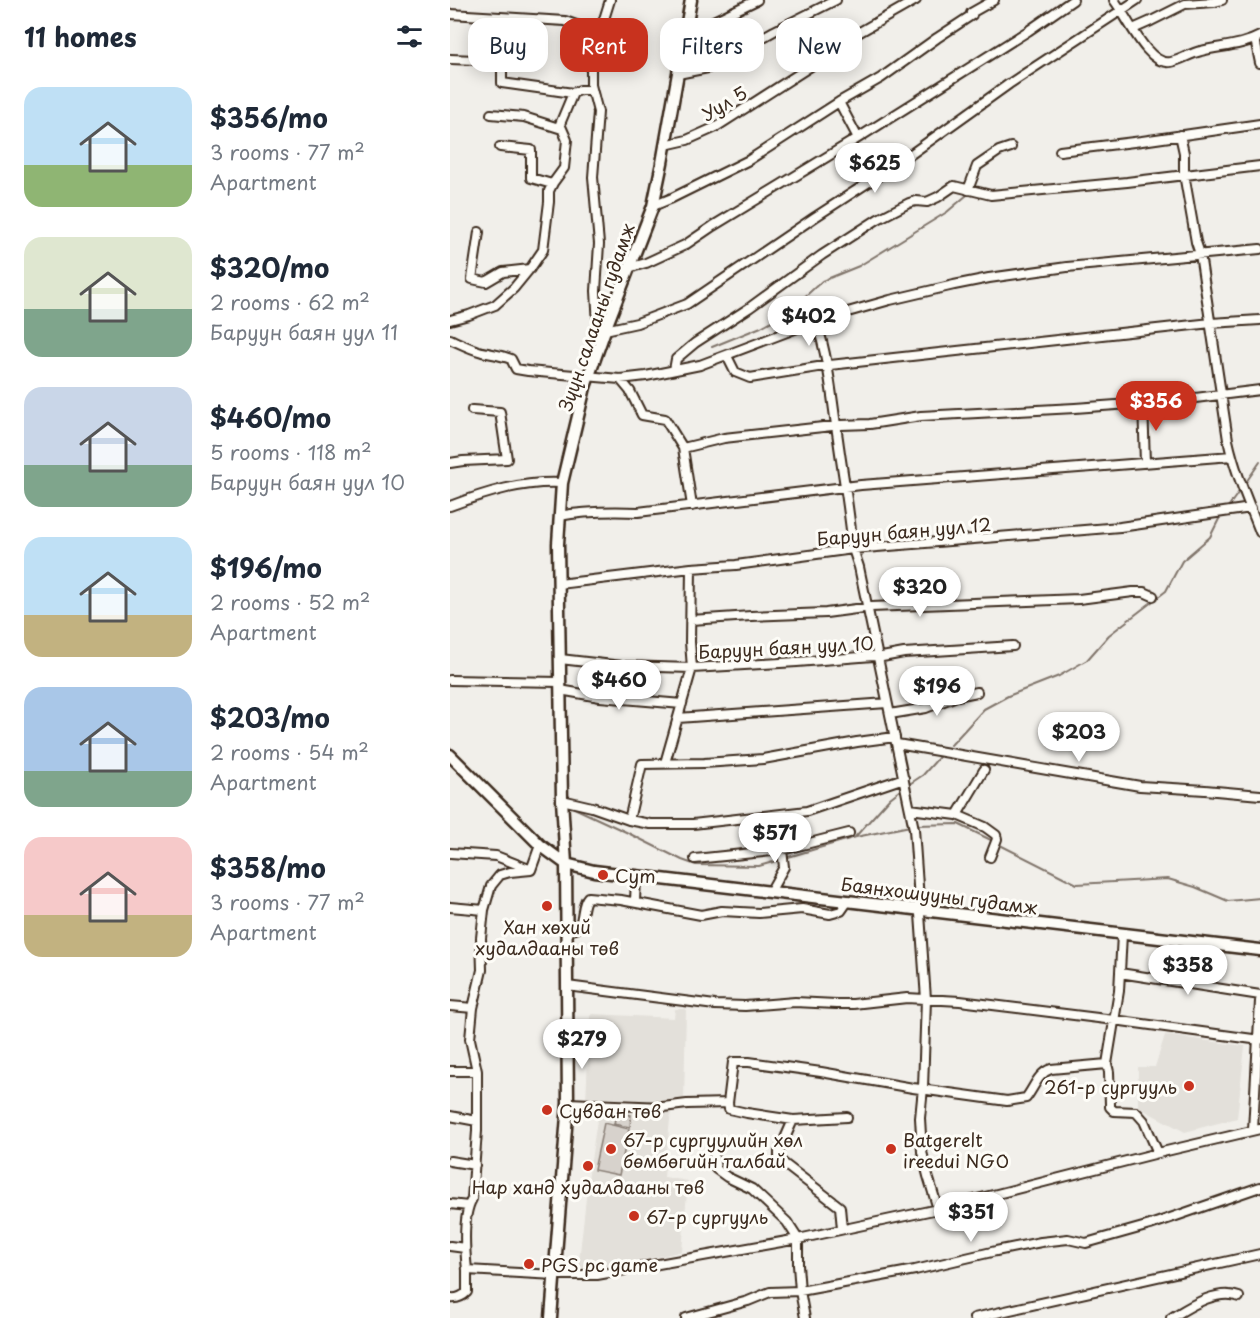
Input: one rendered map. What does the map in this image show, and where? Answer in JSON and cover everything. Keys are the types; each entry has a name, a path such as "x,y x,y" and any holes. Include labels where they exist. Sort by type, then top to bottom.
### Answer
{"main road":[{"name":"Зүүн салааны гудамж","path":"688,18 691,0"},
{"name":"Зүүн салааны гудамж","path":"566,864 562,800 560,686 559,516 562,483 589,376 652,206 678,74"},
{"path":"450,755 540,845 566,864 568,1103 551,1318"},
{"name":"Баянхошууны гудамж","path":"566,864 594,871 1260,950"}],"street":[{"path":"604,18 610,0"},
{"path":"720,18 758,0"},
{"path":"678,74 708,68 836,0"},
{"name":"Уул 5","path":"665,145 687,140 716,127 858,33 916,0"},
{"path":"652,206 749,160 881,78 972,15 971,13 994,0"},
{"path":"628,268 646,263 685,245 1028,31 1073,0"},
{"path":"1114,0 1148,52 1159,61 1170,63 1200,51 1257,38 1260,63"},
{"path":"605,330 638,323 687,304 900,162 1009,84 1137,0"},
{"path":"1133,29 1185,4 1216,1"},
{"path":"450,14 560,21"},
{"path":"450,59 502,62 501,83 573,93 589,90 595,98"},
{"path":"591,72 591,86 598,112 593,177 598,244 596,291 599,346"},
{"path":"450,320 495,305 514,288 543,250 549,191 564,168 567,140 560,124 573,93"},
{"path":"839,102 858,138"},
{"path":"491,114 524,117 562,129"},
{"path":"1060,151 1260,124"},
{"path":"1180,135 1184,153 1184,174 1200,254 1232,456 1260,532"},
{"path":"500,147 531,150 531,178 552,184"},
{"path":"968,190 977,165 999,151 1011,147"},
{"path":"674,370 676,358 695,343 749,308 822,255 878,219 909,203 927,202 939,197 954,186 991,195 1260,166"},
{"path":"479,232 472,279 486,282 503,272 530,269"},
{"path":"450,339 484,352 501,354 511,359 516,369 620,379 700,365 816,321 917,293 989,278 1067,267 1260,249"},
{"path":"727,356 735,372 750,378 826,366 1070,338 1260,320"},
{"path":"816,321 836,426 853,549 859,567 913,825 926,999 920,1118 922,1152 938,1209"},
{"path":"620,379 630,391 642,415 665,419 682,448 692,506"},
{"path":"682,448 724,438 870,424 921,416 1171,401 1260,390"},
{"path":"1143,403 1145,463"},
{"path":"450,463 507,459 500,412 472,410"},
{"path":"559,516 591,512 638,512 845,488 1232,456"},
{"path":"450,506 489,492 541,482 562,483"},
{"name":"Баруун баян уул 12","path":"559,584 691,568 736,565 853,549 1120,527 1251,508"},
{"path":"665,763 692,668 691,568"},
{"path":"691,620 751,615 826,613 867,608 1078,599 1133,592 1144,592 1153,596"},
{"name":"Баруун баян уул 10","path":"560,659 622,666 692,668 882,657 1013,646"},
{"path":"450,680 560,686 600,697 682,704"},
{"path":"890,714 926,708 957,696 977,692"},
{"path":"678,718 887,703"},
{"path":"629,820 642,764 763,759 857,742 896,741 1140,786 1205,789 1260,795"},
{"path":"957,815 984,770"},
{"path":"562,800 650,824 693,824 807,811 904,778"},
{"path":"910,809 957,815 985,827 996,835 997,839 990,857"},
{"path":"695,859 783,856 849,833"},
{"path":"531,870 540,845"},
{"path":"450,853 496,856 531,870"},
{"path":"770,892 784,867 783,856"},
{"path":"450,1298 455,1299 467,1292 465,1248 468,1206 472,1199 477,1121 477,1071 470,1039 472,1008 482,970 481,938 484,910 491,886 500,875 531,870"},
{"path":"635,902 636,876"},
{"path":"566,930 576,929 580,925 584,903 588,897 635,902 701,915 722,911 759,913 802,909 830,914 841,911 848,901"},
{"path":"450,907 484,910"},
{"path":"1122,934 1119,991 1107,1064 1110,1107 1114,1111 1136,1112 1148,1128 1158,1153"},
{"path":"1120,973 1260,995"},
{"path":"567,986 715,1005 745,1006 795,1002 853,1004 893,998 960,1001 1259,1040"},
{"path":"467,1270 597,1275 798,1239 938,1209 1257,1130 1260,1001"},
{"path":"450,1006 472,1008"},
{"path":"847,1117 793,1120 729,1109 733,1062 749,1062 821,1072 1007,1101 1026,1098 1044,1072 1068,1067 1107,1064"},
{"path":"450,1071 477,1071"},
{"path":"568,1103 663,1107 728,1103"},
{"path":"450,1116 477,1121"},
{"path":"793,1120 779,1152 779,1158 783,1164 840,1207 842,1229"},
{"path":"713,1147 716,1168 752,1189 787,1222 798,1239 800,1291 805,1318"},
{"path":"450,1161 475,1165"},
{"path":"686,1318 748,1301 770,1292 800,1291 1041,1242 1068,1239 1086,1243 1150,1225 1260,1187"},
{"path":"450,1204 468,1206"},
{"path":"450,1246 465,1248"},
{"path":"974,1318 1260,1254"},
{"path":"1172,1318 1198,1302 1231,1294 1239,1297"}],"shaded area":[{"path":"675,1009 686,1009 684,1102 664,1102 663,1105 586,1100 590,1016 592,1014 674,1018"},
{"name":"261-р сургууль","path":"1165,1035 1245,1046 1237,1118 1185,1132 1138,1107 1138,1067 1155,1067"},
{"name":"67-р сургууль","path":"599,1107 671,1111 664,1177 688,1181 682,1251 630,1264 578,1270"},
{"path":"616,1113 631,1115 630,1127 614,1124"},
{"name":"67-р сургуулийн хөл бөмбөгийн талбай","path":"604,1123 629,1129 619,1175 594,1170"}],"waterway":[{"path":"712,347 761,327 788,312 822,281 859,266 947,212 967,195"},
{"path":"1244,485 1260,462"},
{"path":"1228,507 1241,489"},
{"path":"951,745 984,709 1008,696 1059,676 1087,660 1109,635 1166,591 1182,561 1210,537 1219,519"},
{"path":"911,783 923,775 939,757"},
{"path":"856,836 899,791"},
{"path":"572,807 696,865 759,866 780,860"},
{"path":"916,825 958,824 993,841"},
{"path":"785,858 856,837 910,826"},
{"path":"998,844 1077,884 1168,879 1228,901 1260,898"}],"place":[{"name":"Cym","path":"603,875"},
{"name":"Хан хөхий худалдааны төв","path":"547,906"},
{"name":"261-р сургууль","path":"1189,1086"},
{"name":"Сувдан төв","path":"547,1110"},
{"name":"67-р сургуулийн хөл бөмбөгийн талбай","path":"611,1149"},
{"name":"Batgerelt ireedui NGO","path":"891,1149"},
{"name":"Нар ханд худалдааны төв","path":"588,1166"},
{"name":"67-р сургууль","path":"634,1216"},
{"name":"PGS pc game","path":"529,1264"}]}
